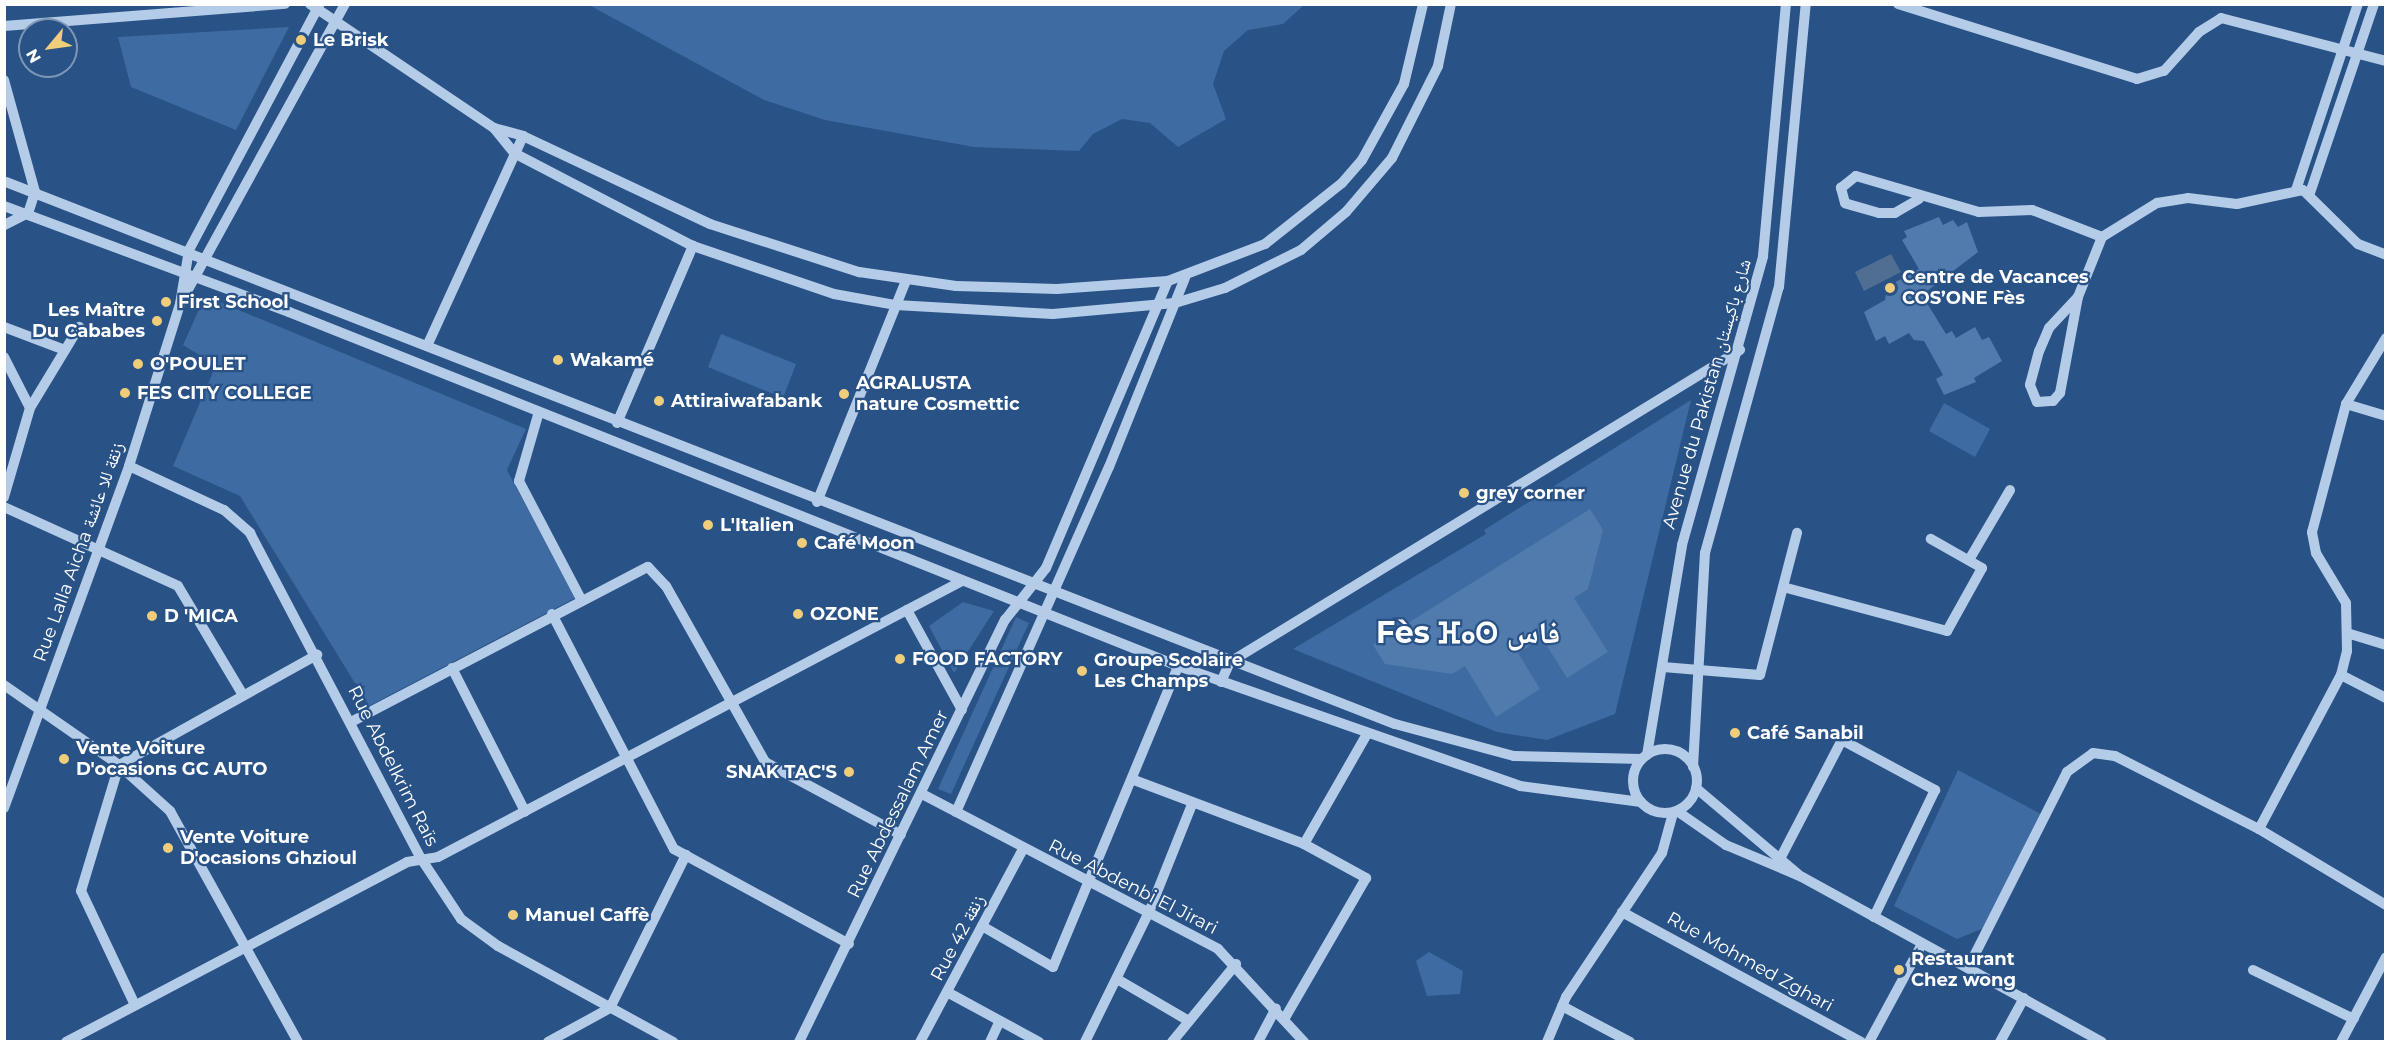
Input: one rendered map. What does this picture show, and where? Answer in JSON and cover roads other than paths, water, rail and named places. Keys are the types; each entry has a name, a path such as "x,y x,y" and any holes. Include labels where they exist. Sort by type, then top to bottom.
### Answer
{"street":[{"path":"4,26 285,4"},
{"path":"494,128 523,136 763,245 906,281 1057,289 1168,281 1185,278 1280,236 1342,183 1367,152 1404,84 1423,4"},
{"path":"315,6 334,22 494,128 514,153 693,246 772,277 896,305 1053,314 1175,303 1226,288 1287,258 1346,212 1377,178 1426,95 1451,4"},
{"name":"Avenue du Pakistan شارع باكيستان","path":"1644,757 1663,667 1682,545 1740,350 1770,214 1775,94 1786,4"},
{"name":"Avenue du Pakistan شارع باكيستان","path":"1693,766 1699,670 1699,615 1712,514 1760,366 1779,287 1806,4"},
{"path":"1898,4 2137,79 2164,71 2199,32 2221,18 2385,61"},
{"path":"2296,190 2345,50 2358,4"},
{"path":"2310,193 2374,4"},
{"name":"Rue Lalla Aicha زنقة للا عائشة","path":"180,304 199,278 343,5"},
{"name":"Rue Lalla Aicha زنقة للا عائشة","path":"4,808 129,466 180,304 182,271 189,250 315,6"},
{"path":"4,80 35,192 28,213 4,225"},
{"path":"427,346 523,136"},
{"path":"1919,198 1895,213 1879,213 1845,203 1841,188 1846,179 1856,176 1919,198 1979,212 2032,210 2102,237"},
{"path":"5,182 189,250 817,502 1395,724 1514,756 1644,757 1669,750 1693,766 1696,788 1781,857 1802,877"},
{"path":"2078,297 2049,328 2039,351 2030,385 2037,402 2053,401 2060,393 2078,297 2102,237 2133,216 2176,198 2237,204 2296,190 2310,193 2345,233 2385,255"},
{"path":"4,206 182,271 538,415 1221,682 1520,786 1641,802 1675,812 1742,854 1802,877 2102,1041"},
{"path":"617,423 693,246"},
{"path":"956,812 1052,593 1185,278"},
{"path":"817,502 906,281"},
{"name":"Rue Abdessalam Amer","path":"799,1041 849,944 962,710 1018,603 1033,585 1082,489 1168,281"},
{"path":"4,327 65,350"},
{"path":"4,497 30,408 79,327"},
{"path":"2259,829 2341,675 2347,633 2342,590 2316,553 2312,532 2346,404 2385,339"},
{"path":"1221,682 1230,662 1740,350"},
{"path":"4,357 30,408"},
{"path":"2346,404 2385,416"},
{"path":"538,415 519,481 580,599"},
{"name":"Rue Abdelkrim Raïs","path":"129,466 237,519 264,555 422,860 475,932 673,1041"},
{"path":"1969,560 2010,490"},
{"path":"4,507 100,548 178,586 243,695"},
{"path":"1663,667 1760,675 1797,533"},
{"path":"1783,587 1947,631 1982,568 1931,539"},
{"path":"351,722 638,567 654,570 729,704 765,762 901,835"},
{"path":"66,1041 407,862 422,860 525,811 962,581"},
{"path":"908,610 962,710"},
{"path":"552,614 674,849 849,944"},
{"path":"2347,633 2385,645"},
{"path":"135,1005 81,891 119,765 317,655"},
{"path":"982,926 1053,967 1091,885 1178,666"},
{"path":"452,668 525,811"},
{"path":"2341,675 2385,698"},
{"path":"4,685 119,765 183,828 298,1041"},
{"path":"1304,844 1367,734"},
{"path":"1781,857 1842,740 1935,790 1874,917"},
{"path":"1968,968 2067,772 2084,756 2115,756 2259,829 2357,883 2385,905"},
{"path":"1641,802 1634,781 1644,757"},
{"path":"1134,780 1304,844 1366,878 1285,1018"},
{"path":"1547,1041 1562,1006 1662,853 1675,812 1696,788"},
{"name":"Rue Abdenbi El Jirari","path":"922,794 1091,885 1149,912 1236,964 1304,1041"},
{"path":"1085,1041 1149,912 1193,802"},
{"name":"Rue 42 زنقة","path":"920,1041 1023,849"},
{"path":"548,1041 610,1008 686,855"},
{"name":"Rue Mohmed Zghari","path":"1622,912 1861,1041"},
{"path":"1869,1041 1922,944"},
{"path":"2341,1041 2385,957"},
{"path":"1172,1041 1236,964"},
{"path":"2253,970 2354,1019"},
{"path":"1117,979 1189,1021"},
{"path":"947,992 1039,1041"},
{"path":"2000,1041 2024,999"},
{"path":"1562,1006 1630,1041"},
{"path":"1258,1041 1276,1008"},
{"path":"990,1041 1000,1021"}],"place":[{"name":"Le Brisk","path":"301,40"},
{"name":"Centre de Vacances COS’ONE Fès","path":"1890,288"},
{"name":"First School","path":"166,302"},
{"name":"Les Maître Du Cababes","path":"157,321"},
{"name":"Wakamé","path":"558,360"},
{"name":"O'POULET","path":"138,364"},
{"name":"FES CITY COLLEGE","path":"125,393"},
{"name":"AGRALUSTA nature Cosmettic","path":"844,394"},
{"name":"Attiraiwafabank","path":"659,401"},
{"name":"grey corner","path":"1464,493"},
{"name":"L'Italien","path":"708,525"},
{"name":"Café Moon","path":"802,543"},
{"name":"OZONE","path":"798,614"},
{"name":"D 'MICA","path":"152,616"},
{"name":"FOOD FACTORY","path":"900,659"},
{"name":"Groupe Scolaire Les Champs","path":"1082,671"},
{"name":"Café Sanabil","path":"1735,733"},
{"name":"Vente Voiture D'ocasions GC AUTO","path":"64,759"},
{"name":"SNAK TAC'S","path":"849,772"},
{"name":"Vente Voiture D'ocasions Ghzioul","path":"168,848"},
{"name":"Manuel Caffè","path":"513,915"},
{"name":"Restaurant Chez wong","path":"1899,970"}],"district":[{"name":"Fès ⴼⴰⵙ فاس","path":"1468,633"}]}
